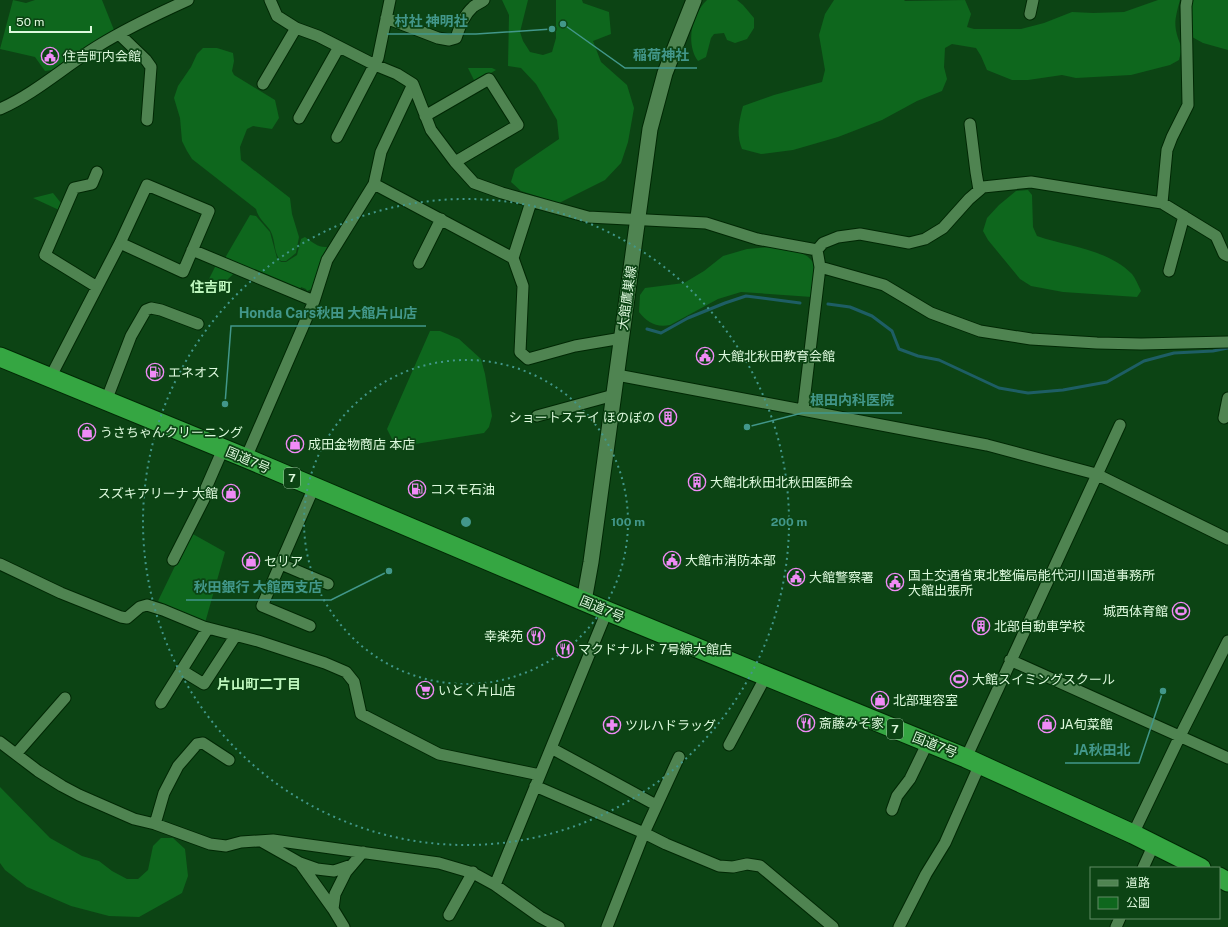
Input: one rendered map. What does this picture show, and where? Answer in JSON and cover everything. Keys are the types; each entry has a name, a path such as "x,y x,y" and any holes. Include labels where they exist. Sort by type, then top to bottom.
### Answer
{"highway":[{"name":"国道7号","path":"0,357 246,458 607,611 973,761 1133,834 1199,867"}],"main road":[{"name":"大館鷹巣線","path":"584,601 617,376 650,129 665,72 694,0"}],"street":[{"path":"0,109 13,103 55,77 66,67 134,25 188,0"},
{"path":"270,0 277,16 296,28 318,36 396,74 413,84 431,130 455,162 474,183 531,202 588,217 706,222 757,239 817,250"},
{"path":"337,137 378,58 390,0"},
{"path":"386,18 438,38 449,40 456,38 464,16 474,5 484,0"},
{"path":"1030,14 1032,0"},
{"path":"1162,203 1167,150 1188,105 1187,0"},
{"path":"263,84 296,28"},
{"path":"119,34 146,60 151,67 147,120"},
{"path":"299,118 339,47"},
{"path":"425,116 489,79 518,125 455,162"},
{"path":"246,458 314,301 327,260 374,184 381,152 413,84"},
{"path":"970,124 979,190"},
{"path":"97,172 92,184 74,188 45,255 97,287"},
{"path":"817,250 823,243 838,237 860,234 909,243 925,239 942,228 969,199 983,187 1031,182 1162,203 1216,236 1224,254 1228,256"},
{"path":"374,184 513,258"},
{"path":"50,378 120,243 147,185 209,211 183,272 120,243"},
{"path":"531,202 513,258 523,286 520,352 528,359 575,346 622,338"},
{"path":"1169,271 1184,216"},
{"path":"419,263 441,219"},
{"path":"192,250 314,301"},
{"path":"803,410 820,267 817,250"},
{"path":"820,267 884,285 932,313 980,331 1031,339 1097,343 1141,344 1228,342"},
{"path":"106,401 131,336 146,310 151,308 161,310 198,324"},
{"path":"617,376 987,445 1096,474 1228,539"},
{"path":"538,416 614,395"},
{"path":"1224,418 1228,398"},
{"path":"899,927 926,874 945,843 1010,660 1120,425"},
{"path":"173,560 204,499 206,488 223,449"},
{"path":"310,626 262,606 314,488"},
{"path":"0,564 61,593 121,617 127,618 140,607 147,605 208,628 258,641 325,663 346,672 354,682 361,714 440,754 540,775"},
{"path":"281,564 328,584"},
{"path":"495,885 607,611"},
{"path":"161,703 208,628"},
{"path":"181,670 204,684 236,635"},
{"path":"1133,834 1180,736 1227,646"},
{"path":"1010,660 1228,758"},
{"path":"729,744 766,676"},
{"path":"16,754 65,698"},
{"path":"0,742 38,771 79,795 134,819 155,824 210,844 226,846 241,842 273,840 438,863 473,872 559,927"},
{"path":"892,810 897,796 910,779 928,742"},
{"path":"155,824 164,793 178,766 197,744 204,743 229,760"},
{"path":"551,748 656,805"},
{"path":"607,927 644,833 678,757"},
{"path":"535,786 719,866 733,867 747,864 760,866 833,927"},
{"path":"261,841 300,863 317,869 334,871 352,864"},
{"path":"1143,867 1154,844"},
{"path":"333,909 335,894 346,872 362,852"},
{"path":"300,863 344,927"},
{"path":"449,915 473,872"}],"green space":[{"path":"13,0 26,3 35,0 102,0 114,30 52,70 45,71 35,57 0,49"},
{"path":"502,0 528,0 520,32 523,41 530,52 543,55 552,52 556,38 556,0 582,0 583,3 609,12 611,34 593,41 601,62 627,85 634,108 628,142 621,163 605,180 559,203 521,191 511,182 515,169 559,139 557,120 536,84 521,68 508,66 509,15"},
{"path":"707,0 737,0 754,18 754,28 747,39 735,43 727,40 724,33 714,34 711,38 706,57 698,61 692,46 692,29 697,13"},
{"path":"834,0 965,0 971,14 967,27 974,29 1021,29 1044,23 1072,12 1124,12 1158,0 1180,0 1175,24 1182,48 1179,60 1170,65 1131,75 1076,78 1062,75 1028,80 1012,80 987,70 976,48 952,44 945,48 944,67 947,79 942,91 917,101 882,120 838,137 793,150 761,154 742,149 739,138 739,122 743,106 774,95 822,82 825,70 819,35 825,14"},
{"path":"1193,0 1228,0 1228,50 1203,43 1192,37 1191,7"},
{"path":"203,48 217,48 233,53 234,61 232,71 234,75 275,100 279,118 272,129 253,126 247,129 240,147 241,160 290,198 292,214 299,237 296,253 286,261 281,261 278,258 272,234 260,218 256,209 192,159 182,141 180,118 174,98 178,86 191,67 197,54"},
{"path":"468,68 492,68 496,70 477,81 474,80"},
{"path":"1028,190 1032,195 1033,227 1037,236 1087,250 1111,259 1132,274 1141,291 1137,297 1063,292 1031,286 1020,279 988,240 983,231 987,218 999,205 1016,191"},
{"path":"53,193 61,203 59,210 33,198"},
{"path":"250,215 256,216 270,232 277,258 281,262 286,262 297,255 301,239 305,237 318,246 327,247 321,261 314,288 307,291 301,287 300,290 225,258"},
{"path":"770,247 790,250 804,254 809,258 815,269 812,297 741,292 718,299 670,325 665,326 652,323 645,319 639,312 640,295 645,288 684,283 704,271 723,256 747,249"},
{"path":"216,265 235,272 228,280 210,292 201,295"},
{"path":"430,331 440,331 459,339 481,359 492,416 489,427 484,433 403,446 393,441 387,429"},
{"path":"191,533 225,552 205,623 158,601"},
{"path":"0,787 50,838 82,856 99,861 112,871 127,879 138,879 148,870 153,846 161,838 173,838 185,849 188,876 182,893 139,917 109,916 71,906 27,887 5,870 0,863"}],"waterway":[{"path":"647,329 661,333 688,318 746,296 800,303"},
{"path":"828,304 850,307 872,316 892,331 899,349 918,356 939,360 999,388 1028,393 1063,390 1107,382 1144,361 1174,353 1213,351 1228,348"}],"place":[{"name":"稲荷神社","path":"563,24"},
{"name":"村社 神明社","path":"552,29"},
{"name":"住吉町内会館","path":"50,56"},
{"name":"大館北秋田教育会館","path":"705,356"},
{"name":"エネオス","path":"155,372"},
{"name":"Honda Cars秋田 大館片山店","path":"225,404"},
{"name":"ショートステイ ほのぼの","path":"668,417"},
{"name":"根田内科医院","path":"747,427"},
{"name":"うさちゃんクリーニング","path":"87,432"},
{"name":"成田金物商店 本店","path":"295,444"},
{"name":"大館北秋田北秋田医師会","path":"697,482"},
{"name":"コスモ石油","path":"417,489"},
{"name":"スズキアリーナ 大館","path":"231,493"},
{"name":"大館市消防本部","path":"672,560"},
{"name":"セリア","path":"251,561"},
{"name":"秋田銀行 大館西支店","path":"389,571"},
{"name":"大館警察署","path":"796,577"},
{"name":"国土交通省東北整備局能代河川国道事務所 大館出張所","path":"895,582"},
{"name":"城西体育館","path":"1181,611"},
{"name":"北部自動車学校","path":"981,626"},
{"name":"幸楽苑","path":"536,636"},
{"name":"マクドナルド 7号線大館店","path":"565,649"},
{"name":"大館スイミングスクール","path":"959,679"},
{"name":"いとく片山店","path":"425,690"},
{"name":"JA秋田北","path":"1163,691"},
{"name":"北部理容室","path":"880,700"},
{"name":"斎藤みそ家","path":"806,723"},
{"name":"JA旬菜館","path":"1047,724"},
{"name":"ツルハドラッグ","path":"612,725"}],"district":[{"name":"住吉町","path":"211,287"},
{"name":"片山町二丁目","path":"259,684"}]}
